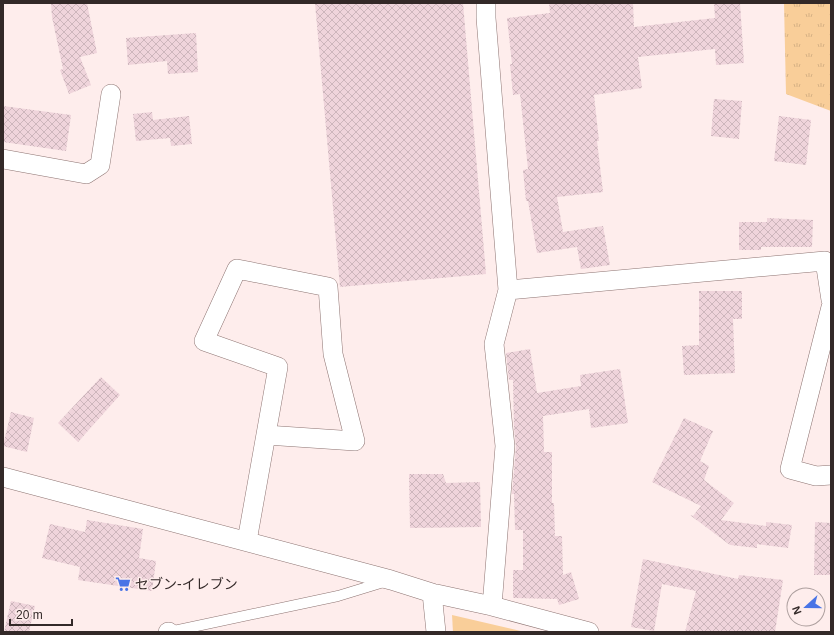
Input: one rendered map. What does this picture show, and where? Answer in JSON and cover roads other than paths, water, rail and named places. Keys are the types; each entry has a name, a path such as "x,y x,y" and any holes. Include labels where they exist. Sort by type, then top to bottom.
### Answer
{"street":[{"path":"486,3 508,290 494,344 505,446 492,606"},
{"path":"3,159 86,174 100,166 112,94"},
{"path":"508,290 825,261 831,300"},
{"path":"247,541 278,367 204,341 237,269 328,287 333,354 355,441 266,435"},
{"path":"831,307 790,469 816,476 831,475"},
{"path":"3,477 247,541 391,580 432,593 492,606 589,632"},
{"path":"432,593 436,632"}],"lane":[{"path":"168,632 338,596 391,580"}],"place":[{"name":"セブン-イレブン","path":"123,584"}]}
